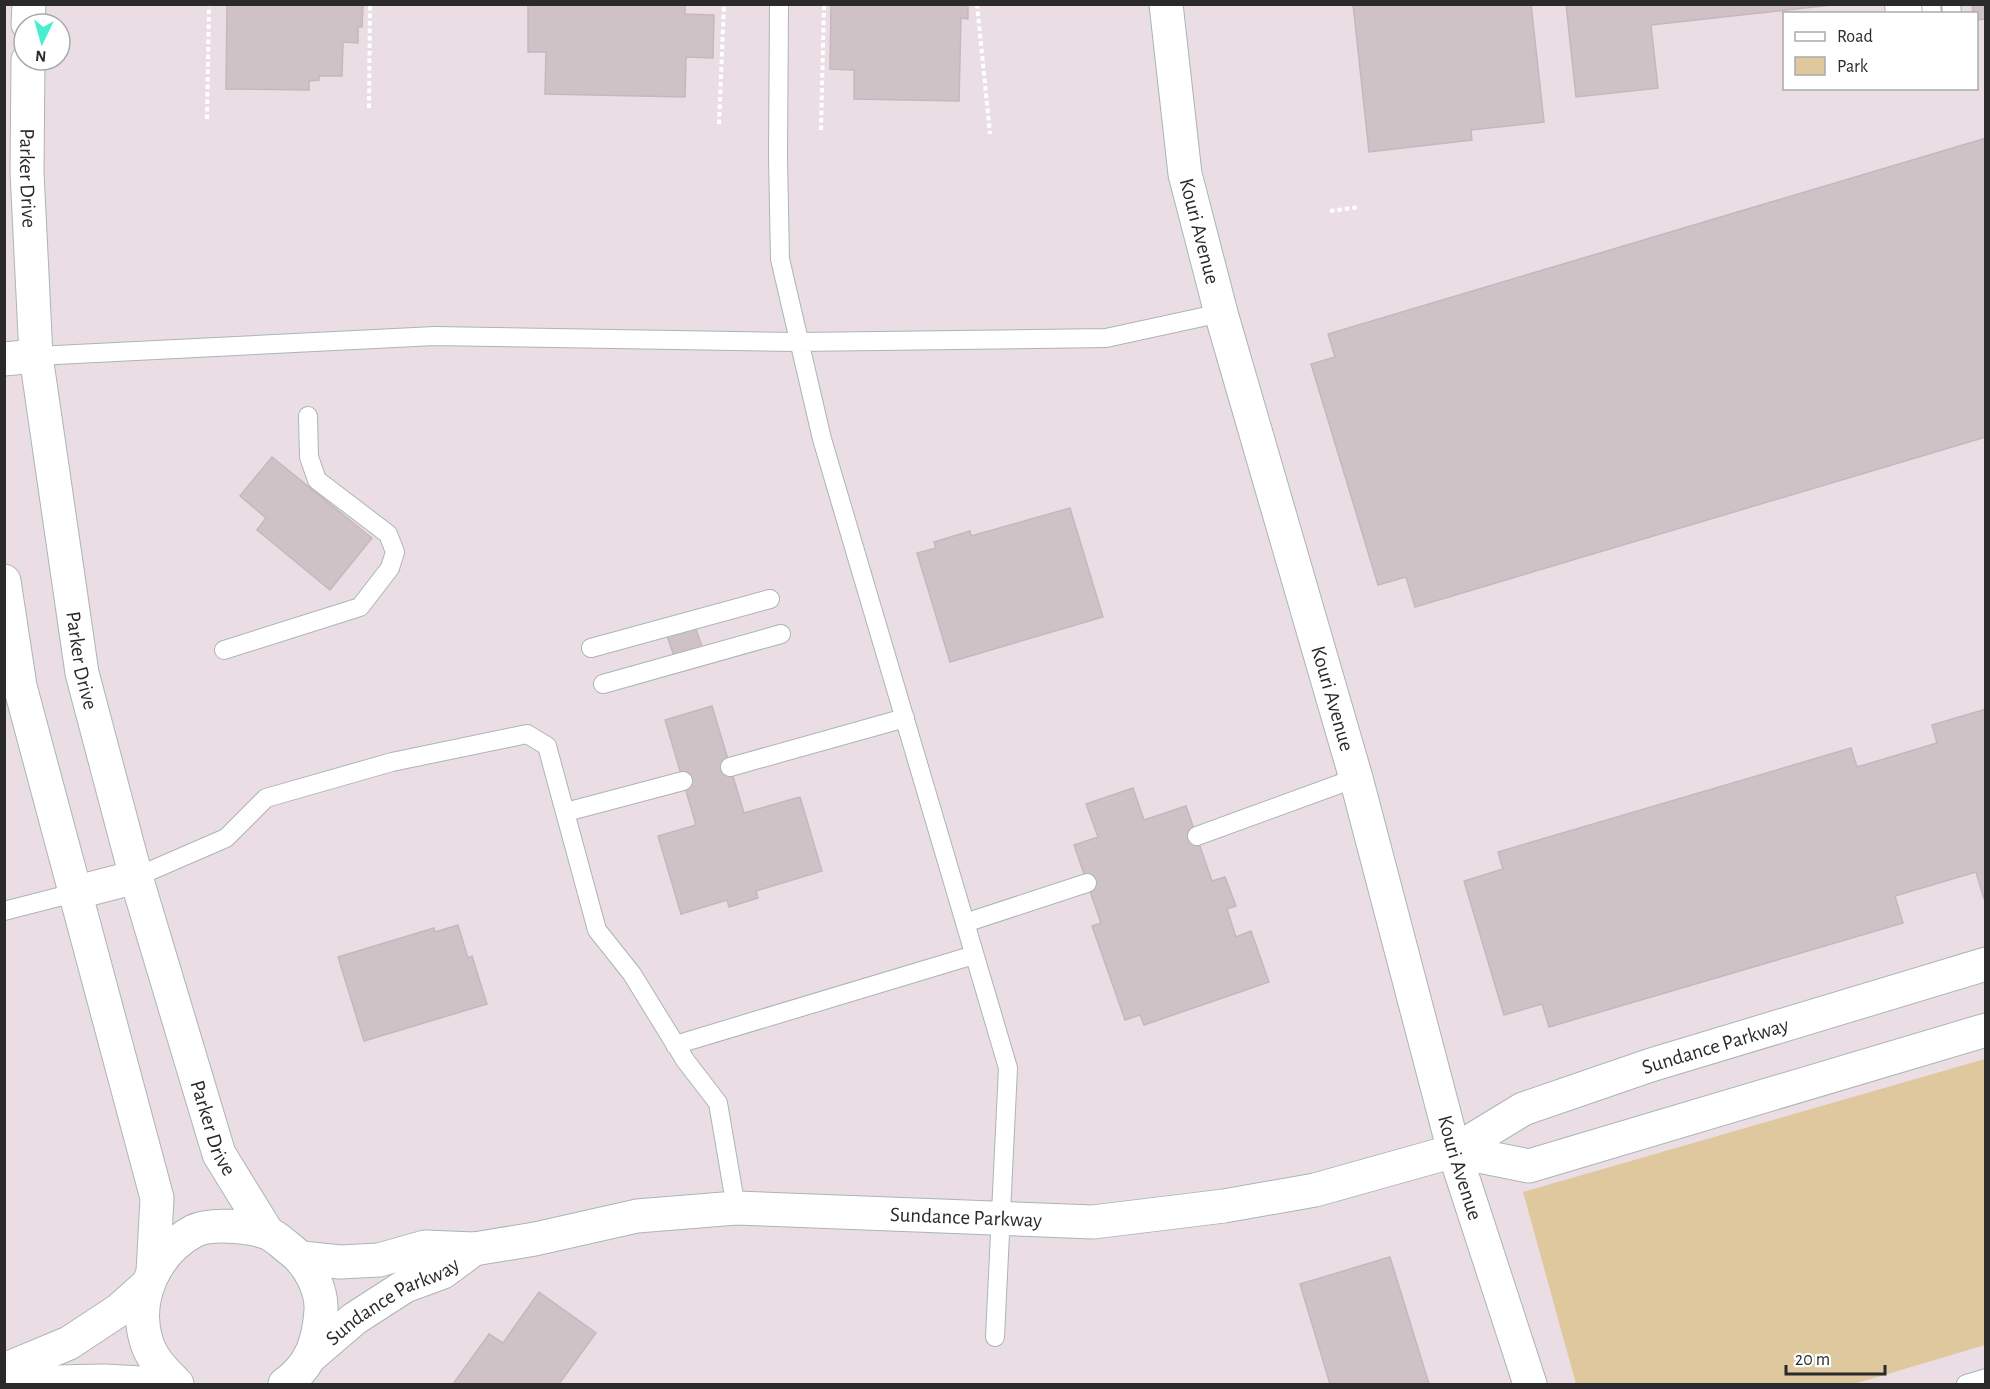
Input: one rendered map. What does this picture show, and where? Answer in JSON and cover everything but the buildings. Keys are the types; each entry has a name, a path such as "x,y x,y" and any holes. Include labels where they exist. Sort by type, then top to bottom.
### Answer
{"street":[{"name":"Kouri Avenue","path":"1166,4 1185,174 1221,313 1356,778 1454,1151 1530,1384"},
{"name":"Parker Drive","path":"28,72 27,172 20,358 82,673 136,877 219,1154 267,1232"},
{"path":"4,581 20,686 157,1198 150,1279 142,1313 146,1341 159,1366 177,1384"},
{"path":"74,893 136,877"},
{"name":"Sundance Parkway","path":"302,1258 340,1262 379,1260 425,1247 474,1249 535,1239 637,1216 736,1208 1093,1222 1224,1206 1316,1190 1454,1151 1524,1109 1652,1065 1986,964"},
{"name":"Sundance Parkway","path":"1454,1151 1528,1166 1986,1030"},
{"path":"4,1370 69,1343 119,1310 150,1279 173,1246 195,1230 235,1225 267,1232 302,1258 315,1280 321,1305 320,1331 297,1375"},
{"name":"Sundance Parkway","path":"297,1375 354,1318 405,1286 443,1272 474,1249"},
{"path":"4,1383 105,1381 159,1384"}],"lane":[{"path":"779,4 780,259 822,439 1008,1068 995,1337"},
{"path":"20,358 435,336 798,342 1106,338 1221,313"},
{"path":"224,650 360,607 390,568 395,552 388,534 317,480 309,457 308,416"},
{"path":"591,648 770,599"},
{"path":"603,684 781,634"},
{"path":"730,767 905,718"},
{"path":"136,877 226,838 266,798 392,762 527,734 547,746 597,930 632,974 675,1045 718,1104 736,1208"},
{"path":"1197,836 1356,778"},
{"path":"566,812 683,781"},
{"path":"965,923 1087,883"},
{"path":"4,911 74,893"},
{"path":"675,1045 974,954"},
{"path":"1966,1384 1986,1378"}],"path":[{"path":"207,119 209,4"},
{"path":"369,108 370,4"},
{"path":"719,124 724,4"},
{"path":"821,130 824,4"},
{"path":"977,4 990,134"},
{"path":"1330,211 1359,207"}],"green space":[{"path":"1985,1059 1985,1345 1854,1384 1576,1384 1523,1192"}]}
